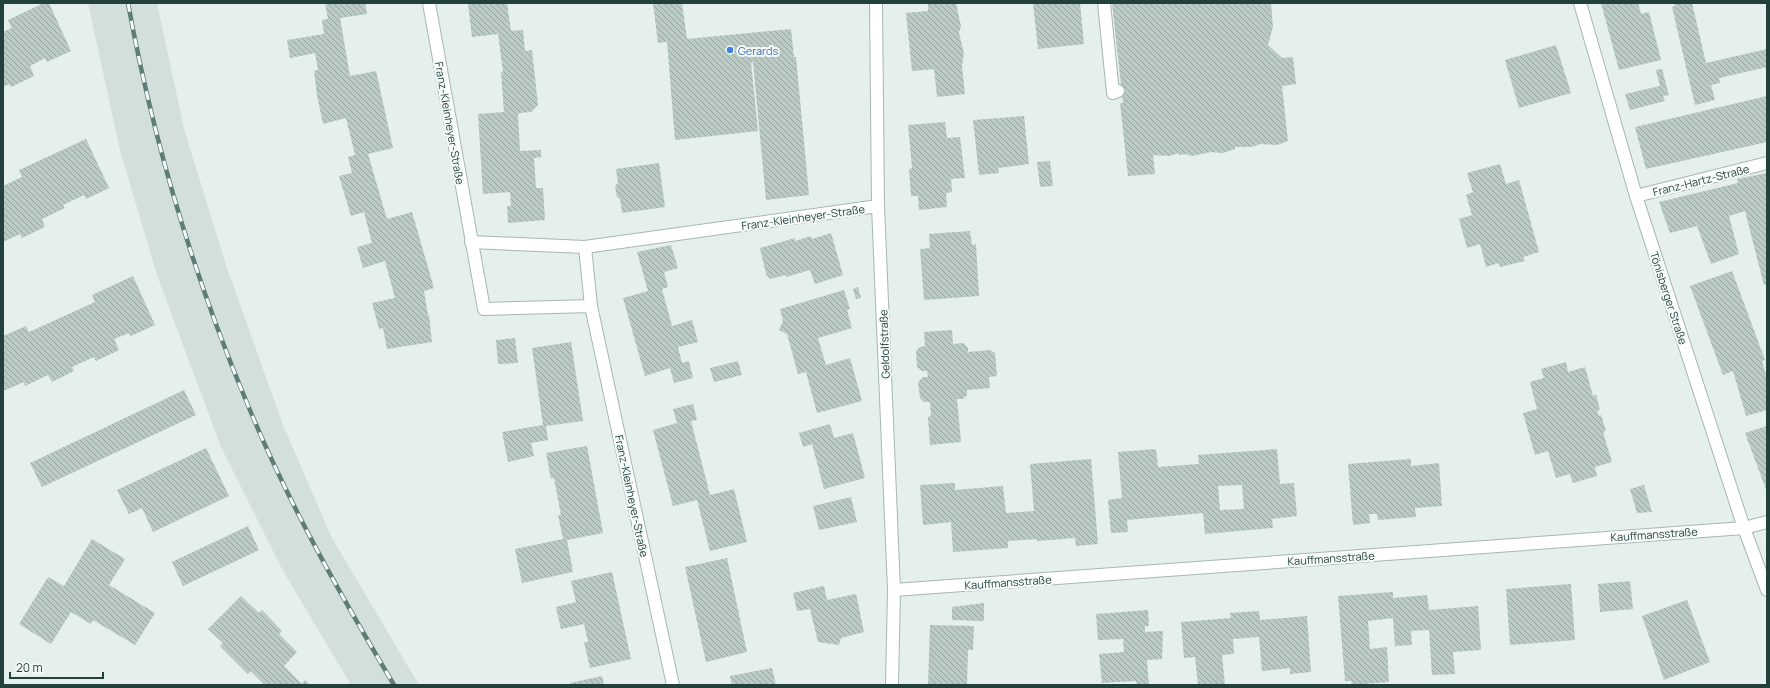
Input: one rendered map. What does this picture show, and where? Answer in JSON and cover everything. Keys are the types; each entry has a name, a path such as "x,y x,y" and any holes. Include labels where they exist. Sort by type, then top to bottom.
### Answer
{"street":[{"name":"Franz-Kleinheyer-Straße","path":"429,3 484,309 591,306"},
{"name":"Geldolfstraße","path":"876,3 878,206 894,590 892,685"},
{"path":"1104,3 1113,92 1118,92"},
{"name":"Tönisberger Straße","path":"1580,3 1636,196 1744,528 1767,590"},
{"name":"Franz-Hartz-Straße","path":"1636,196 1767,163"},
{"name":"Franz-Kleinheyer-Straße","path":"471,242 585,247 878,206"},
{"name":"Franz-Kleinheyer-Straße","path":"585,247 591,306 672,685"},
{"name":"Kauffmansstraße","path":"894,590 1744,528 1767,522"}],"shaded area":[{"path":"88,3 157,3 184,129 227,268 283,425 332,538 419,685 351,685 282,569 221,447 157,275 120,150"}],"building":[{"path":"44,3 49,3 71,51 47,62 45,58 30,66 34,76 11,87 9,84 3,87 3,32 12,28 8,20"},
{"path":"325,3 365,3 367,14 340,18 350,76 376,71 393,148 368,154 387,219 412,212 434,288 424,291 429,315 432,342 387,349 383,328 379,329 372,303 395,298 385,261 363,268 357,247 372,243 364,212 351,216 339,176 352,173 348,157 355,155 346,118 323,124 314,71 318,70 315,53 290,58 287,40 324,34 322,20 328,19"},
{"path":"468,3 507,3 511,31 523,30 525,51 532,50 538,105 531,112 518,114 520,151 541,150 541,157 534,158 536,188 543,188 545,220 508,223 507,206 511,206 510,192 483,194 478,114 504,112 501,72 503,72 498,34 472,37"},
{"path":"653,3 682,3 687,39 791,29 794,57 796,57 809,195 766,200 753,62 751,62 758,131 675,140 667,42 658,43"},
{"path":"928,3 956,3 961,26 959,33 964,54 962,66 965,94 937,97 934,69 912,71 906,13 928,11"},
{"path":"1033,3 1080,3 1084,44 1038,49"},
{"path":"1112,3 1271,3 1273,27 1268,45 1282,58 1293,57 1296,84 1282,86 1288,141 1277,145 1261,144 1251,147 1235,147 1235,149 1223,153 1211,152 1192,156 1185,154 1179,155 1179,153 1169,156 1153,155 1155,174 1128,176 1120,103 1123,103"},
{"path":"1601,3 1638,3 1641,14 1649,12 1661,60 1619,70"},
{"path":"1674,3 1692,3 1706,63 1767,49 1767,67 1719,78 1720,83 1711,85 1715,100 1695,105 1672,7 1675,6"},
{"path":"1556,45 1571,93 1519,108 1505,60"},
{"path":"1662,69 1669,95 1663,96 1665,101 1630,110 1625,94 1660,86 1656,70"},
{"path":"1767,96 1767,142 1646,169 1635,127"},
{"path":"1024,116 1029,164 998,168 999,173 979,175 973,120"},
{"path":"945,122 947,138 960,137 965,178 951,179 952,192 946,193 947,207 919,210 918,196 911,196 909,169 912,168 908,125"},
{"path":"86,139 109,188 86,199 84,195 63,205 65,208 42,219 45,227 22,238 20,234 3,242 3,186 22,177 19,170"},
{"path":"1050,161 1053,186 1040,187 1037,162"},
{"path":"659,163 665,207 622,213 620,199 617,197 615,186 618,183 616,169"},
{"path":"1500,164 1506,184 1519,180 1539,252 1523,257 1525,261 1500,267 1499,263 1486,267 1480,244 1467,248 1459,219 1472,215 1466,195 1473,192 1467,173"},
{"path":"1767,173 1767,284 1764,285 1745,211 1729,216 1739,254 1711,264 1697,226 1670,233 1659,202 1738,183 1737,179"},
{"path":"970,231 972,245 976,244 979,296 924,300 920,249 930,248 929,234"},
{"path":"831,233 843,275 815,284 810,270 786,277 786,275 770,279 766,274 760,248 795,238 795,241 811,236 812,239"},
{"path":"671,245 678,268 664,272 668,287 662,289 672,326 692,320 698,342 678,347 682,363 689,361 693,378 674,383 670,368 645,376 623,298 648,291 637,252"},
{"path":"1732,271 1765,360 1762,361 1767,379 1767,410 1746,416 1733,371 1723,375 1690,286"},
{"path":"133,276 155,325 131,336 129,333 114,339 119,350 96,361 94,357 72,367 74,371 52,382 48,375 25,386 24,382 3,391 3,336 26,326 29,332 95,302 92,295"},
{"path":"858,287 861,298 856,299 853,289"},
{"path":"844,290 850,309 847,310 852,328 818,338 826,365 850,358 862,401 817,413 806,372 798,374 787,334 779,330 783,321 780,309"},
{"path":"952,330 953,344 963,343 968,348 968,352 990,350 995,353 997,376 989,377 990,388 967,390 967,395 963,399 957,399 961,442 930,445 928,417 931,416 930,402 924,402 920,398 918,382 923,377 928,377 927,371 922,371 917,367 916,351 920,347 925,346 924,332"},
{"path":"515,338 518,363 498,364 496,340"},
{"path":"571,342 583,421 546,426 548,440 531,443 534,456 508,462 502,432 543,425 532,348"},
{"path":"738,361 742,375 714,382 710,368"},
{"path":"1566,362 1568,372 1585,367 1593,396 1596,395 1600,410 1597,411 1599,416 1601,415 1606,431 1603,432 1612,462 1595,467 1597,476 1573,483 1570,474 1556,478 1548,451 1535,455 1523,413 1537,409 1530,382 1544,378 1541,369"},
{"path":"184,390 196,415 42,487 30,463"},
{"path":"693,404 697,420 691,421 710,495 734,489 747,542 710,551 697,500 673,506 653,430 677,423 673,409"},
{"path":"830,424 834,438 853,433 865,478 824,489 812,444 803,447 799,433"},
{"path":"1767,426 1767,492 1745,433"},
{"path":"587,446 603,533 567,540 573,572 522,583 515,549 563,539 558,515 561,515 554,478 551,479 546,453"},
{"path":"206,448 229,496 153,532 142,508 129,514 117,490"},
{"path":"1156,449 1158,467 1199,464 1198,455 1277,449 1280,484 1294,483 1297,516 1272,519 1273,528 1205,534 1203,513 1127,520 1128,532 1111,533 1108,500 1122,498 1118,452","holes":["1242,485 1244,509 1220,510 1218,486"]},
{"path":"1091,459 1098,544 1076,546 1075,538 1037,541 1037,539 1008,541 1008,548 953,552 951,522 923,525 920,485 955,483 955,490 1003,486 1006,513 1034,511 1030,464"},
{"path":"1411,459 1411,466 1439,463 1442,506 1415,508 1416,517 1378,520 1377,514 1369,514 1370,523 1353,525 1348,464"},
{"path":"1644,485 1652,512 1637,513 1630,489"},
{"path":"851,497 857,522 819,530 813,506"},
{"path":"248,526 259,550 183,586 172,562"},
{"path":"92,539 125,559 109,585 155,613 135,645 93,620 91,624 71,612 51,644 19,624 48,577 64,586"},
{"path":"727,558 747,652 706,662 685,567"},
{"path":"612,572 631,659 590,668 584,642 588,642 584,624 561,629 556,607 576,602 571,581"},
{"path":"1630,581 1633,609 1600,612 1598,584"},
{"path":"1571,584 1575,640 1510,645 1506,589"},
{"path":"824,586 827,600 856,594 864,632 841,638 839,645 818,642 810,609 797,611 793,593"},
{"path":"1393,592 1393,598 1427,595 1429,610 1478,606 1481,650 1453,652 1455,674 1432,675 1429,630 1411,631 1412,645 1395,646 1393,618 1368,621 1370,649 1387,647 1389,682 1352,685 1351,681 1345,681 1338,596"},
{"path":"241,596 259,613 262,610 282,631 279,634 297,652 284,666 302,684 305,680 310,685 265,685 251,671 248,674 220,646 223,643 208,629"},
{"path":"1687,600 1710,662 1664,680 1642,616"},
{"path":"984,603 984,621 952,620 952,607"},
{"path":"1148,610 1149,626 1145,626 1145,632 1163,631 1162,659 1147,660 1149,685 1137,685 1136,681 1102,683 1099,654 1124,652 1123,639 1098,640 1096,614"},
{"path":"1259,611 1260,620 1307,616 1311,672 1290,674 1290,668 1262,671 1259,637 1233,639 1234,654 1222,655 1225,685 1198,685 1195,657 1184,658 1181,622 1231,618 1230,613"},
{"path":"930,625 974,626 973,650 968,650 967,685 928,685"},
{"path":"772,668 776,685 732,685 730,676"},
{"path":"602,676 604,685 570,685 570,683"}],"railway":[{"path":"128,3 138,54 162,156 192,256 227,354 279,476 334,582 394,685"}],"place":[{"name":"Gerards","path":"730,50"}]}
